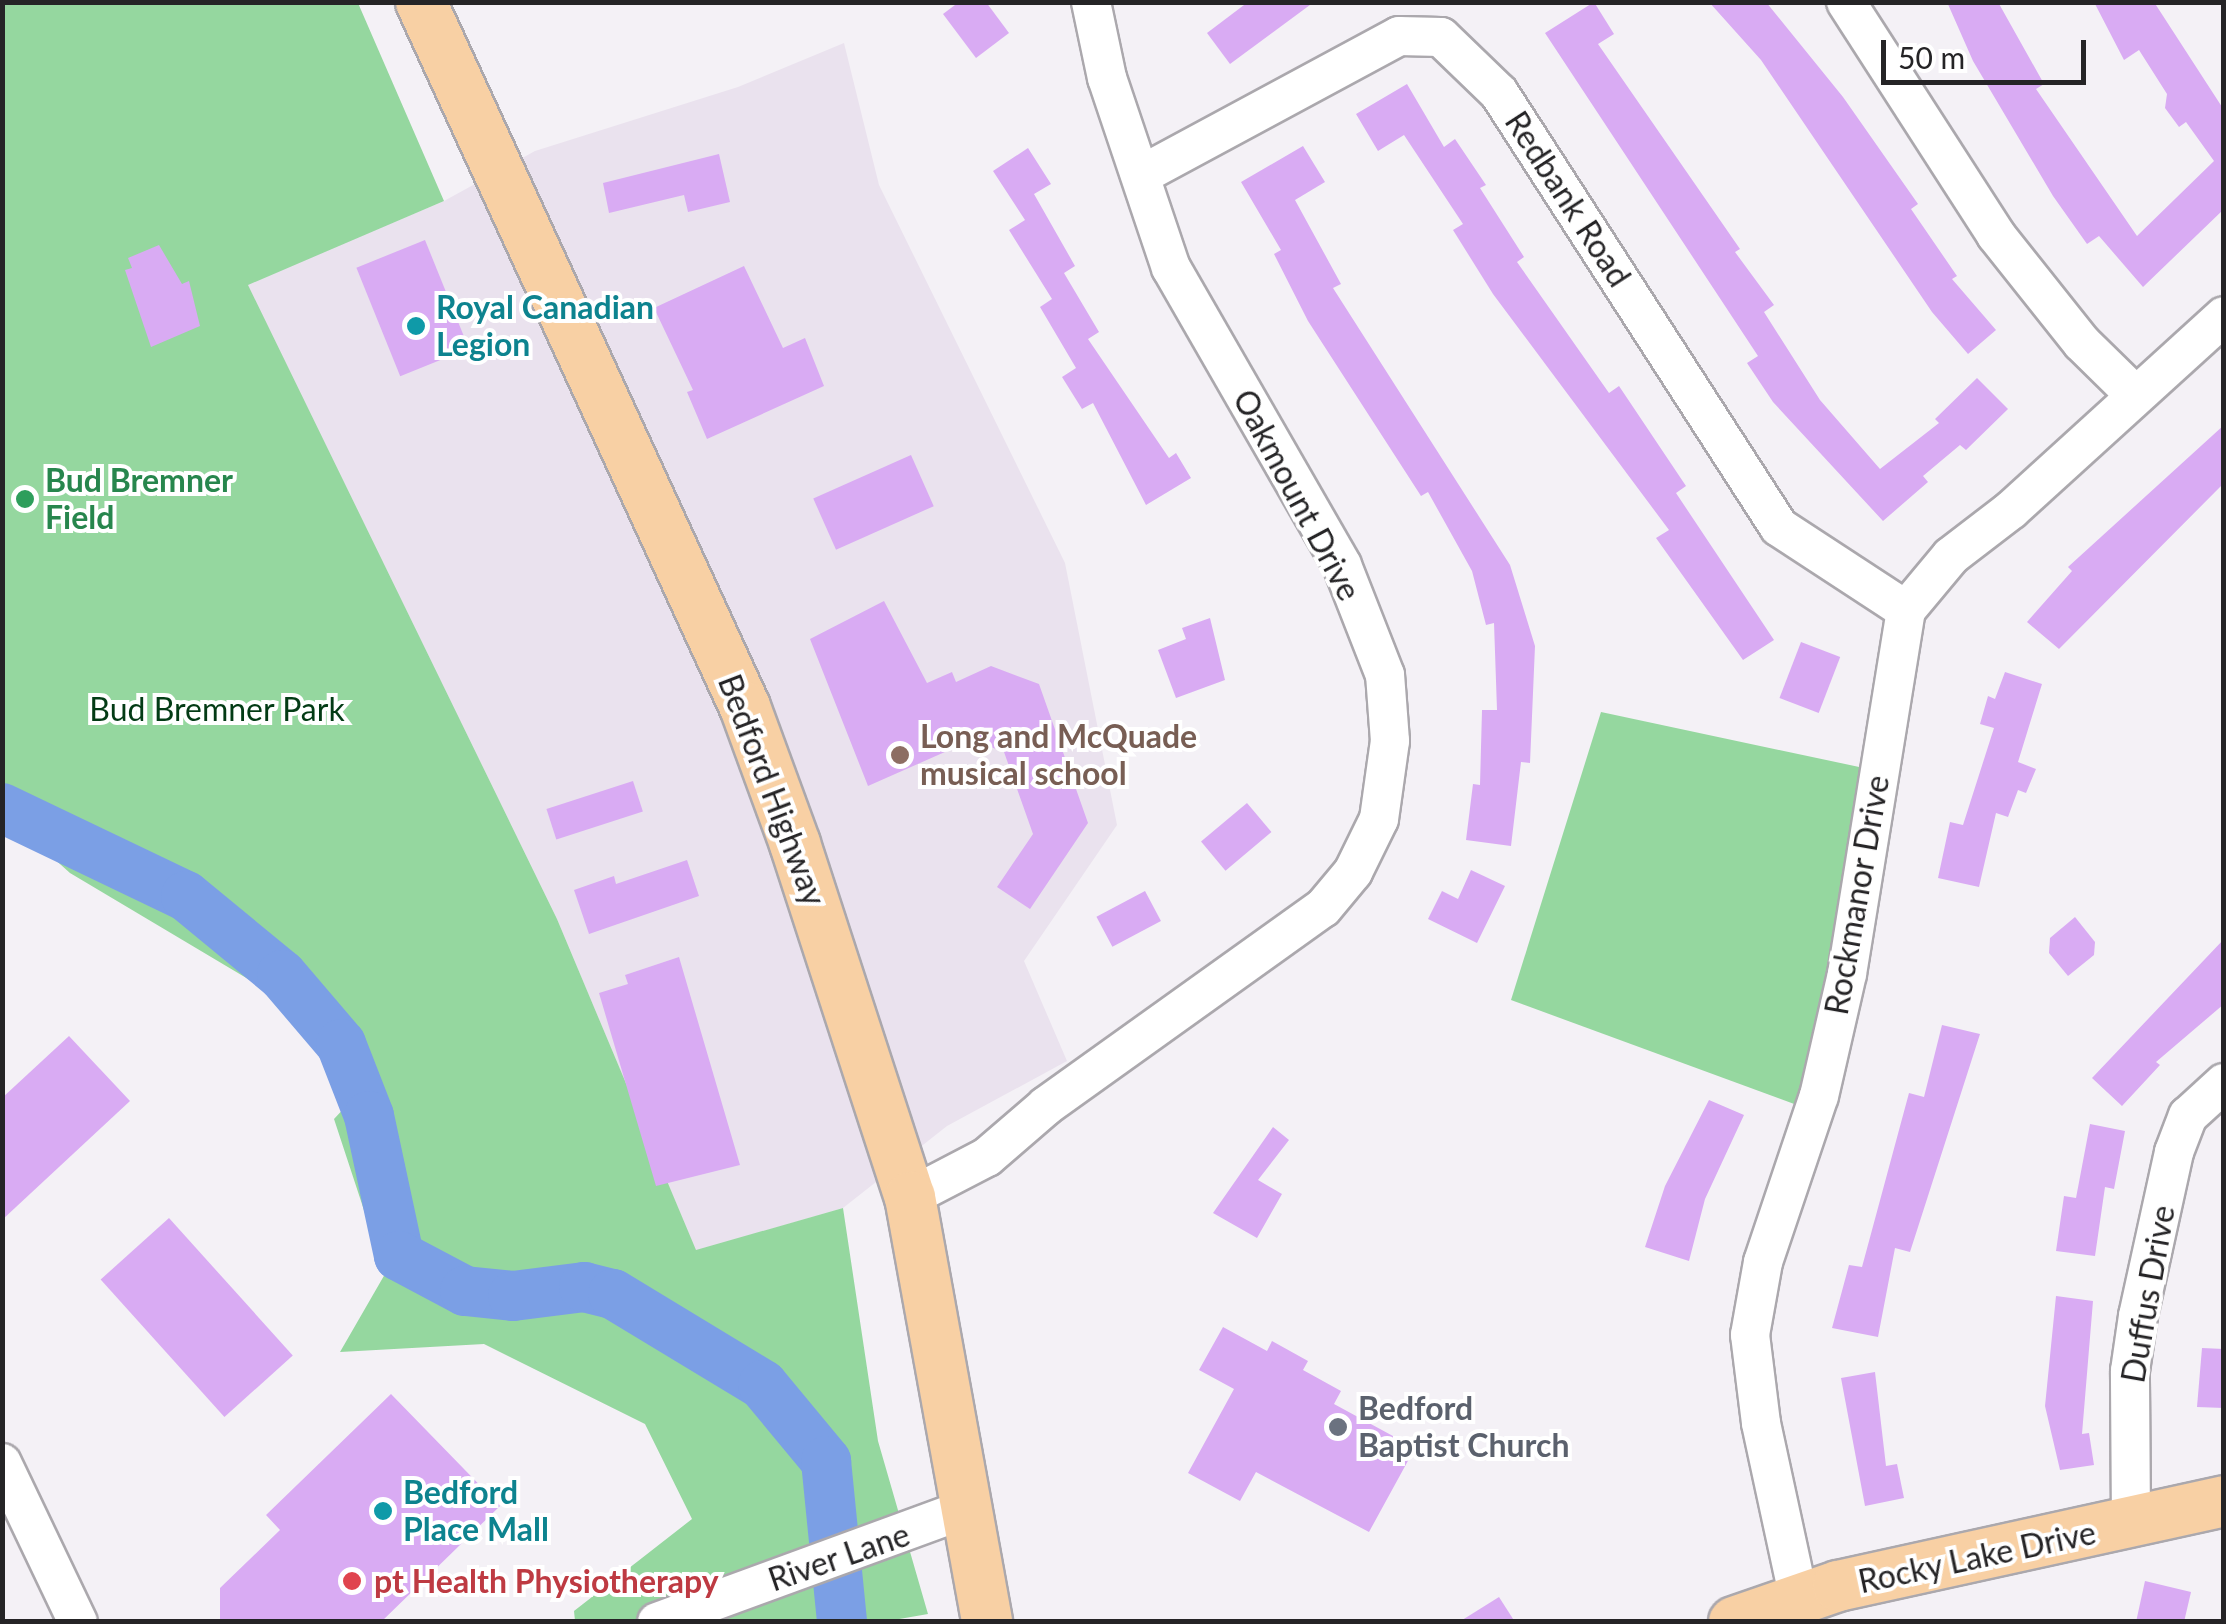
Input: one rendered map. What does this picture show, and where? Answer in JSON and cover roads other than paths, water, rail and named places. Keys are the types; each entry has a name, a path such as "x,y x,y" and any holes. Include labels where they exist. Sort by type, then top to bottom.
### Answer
{"main road":[{"name":"Bedford Highway","path":"421,2 744,707 850,1001 910,1197 942,1358 963,1510 988,1622"},
{"name":"Rocky Lake Drive","path":"1734,1622 1799,1599 2224,1501"}],"street":[{"name":"Oakmount Drive","path":"910,1197 988,1157 1046,1106 1323,908 1353,872 1379,820 1390,741 1384,675 1342,565 1170,268 1107,78 1091,2"},
{"path":"1846,2 1996,235 2082,343 2134,394"},
{"name":"Redbank Road","path":"1141,175 1399,36 1441,37 1500,93 1779,527 1906,610"},
{"path":"1906,610 1951,556 2011,510 2224,316"},
{"name":"Rockmanor Drive","path":"1799,1599 1750,1335 1763,1262 1819,1096 1847,974 1906,610"},
{"name":"Duffus Drive","path":"2131,1524 2130,1371 2138,1316 2174,1152 2188,1116 2224,1083"},
{"path":"2,1464 78,1622"},
{"name":"River Lane","path":"657,1622 912,1533 963,1510"}],"waterway":[{"path":"2,808 186,896 282,975 341,1044 369,1116 399,1256 465,1291 513,1296 584,1287 613,1294 763,1385 826,1461 842,1622"}],"place":[{"name":"Royal Canadian Legion","path":"416,326"},
{"name":"Bud Bremner Field","path":"25,499"},
{"name":"Long and McQuade musical school","path":"900,755"},
{"name":"Bedford Baptist Church","path":"1338,1427"},
{"name":"Bedford Place Mall","path":"383,1511"},
{"name":"pt Health Physiotherapy","path":"352,1581"}],"park label":[{"name":"Bud Bremner Park","path":"217,709"}]}
